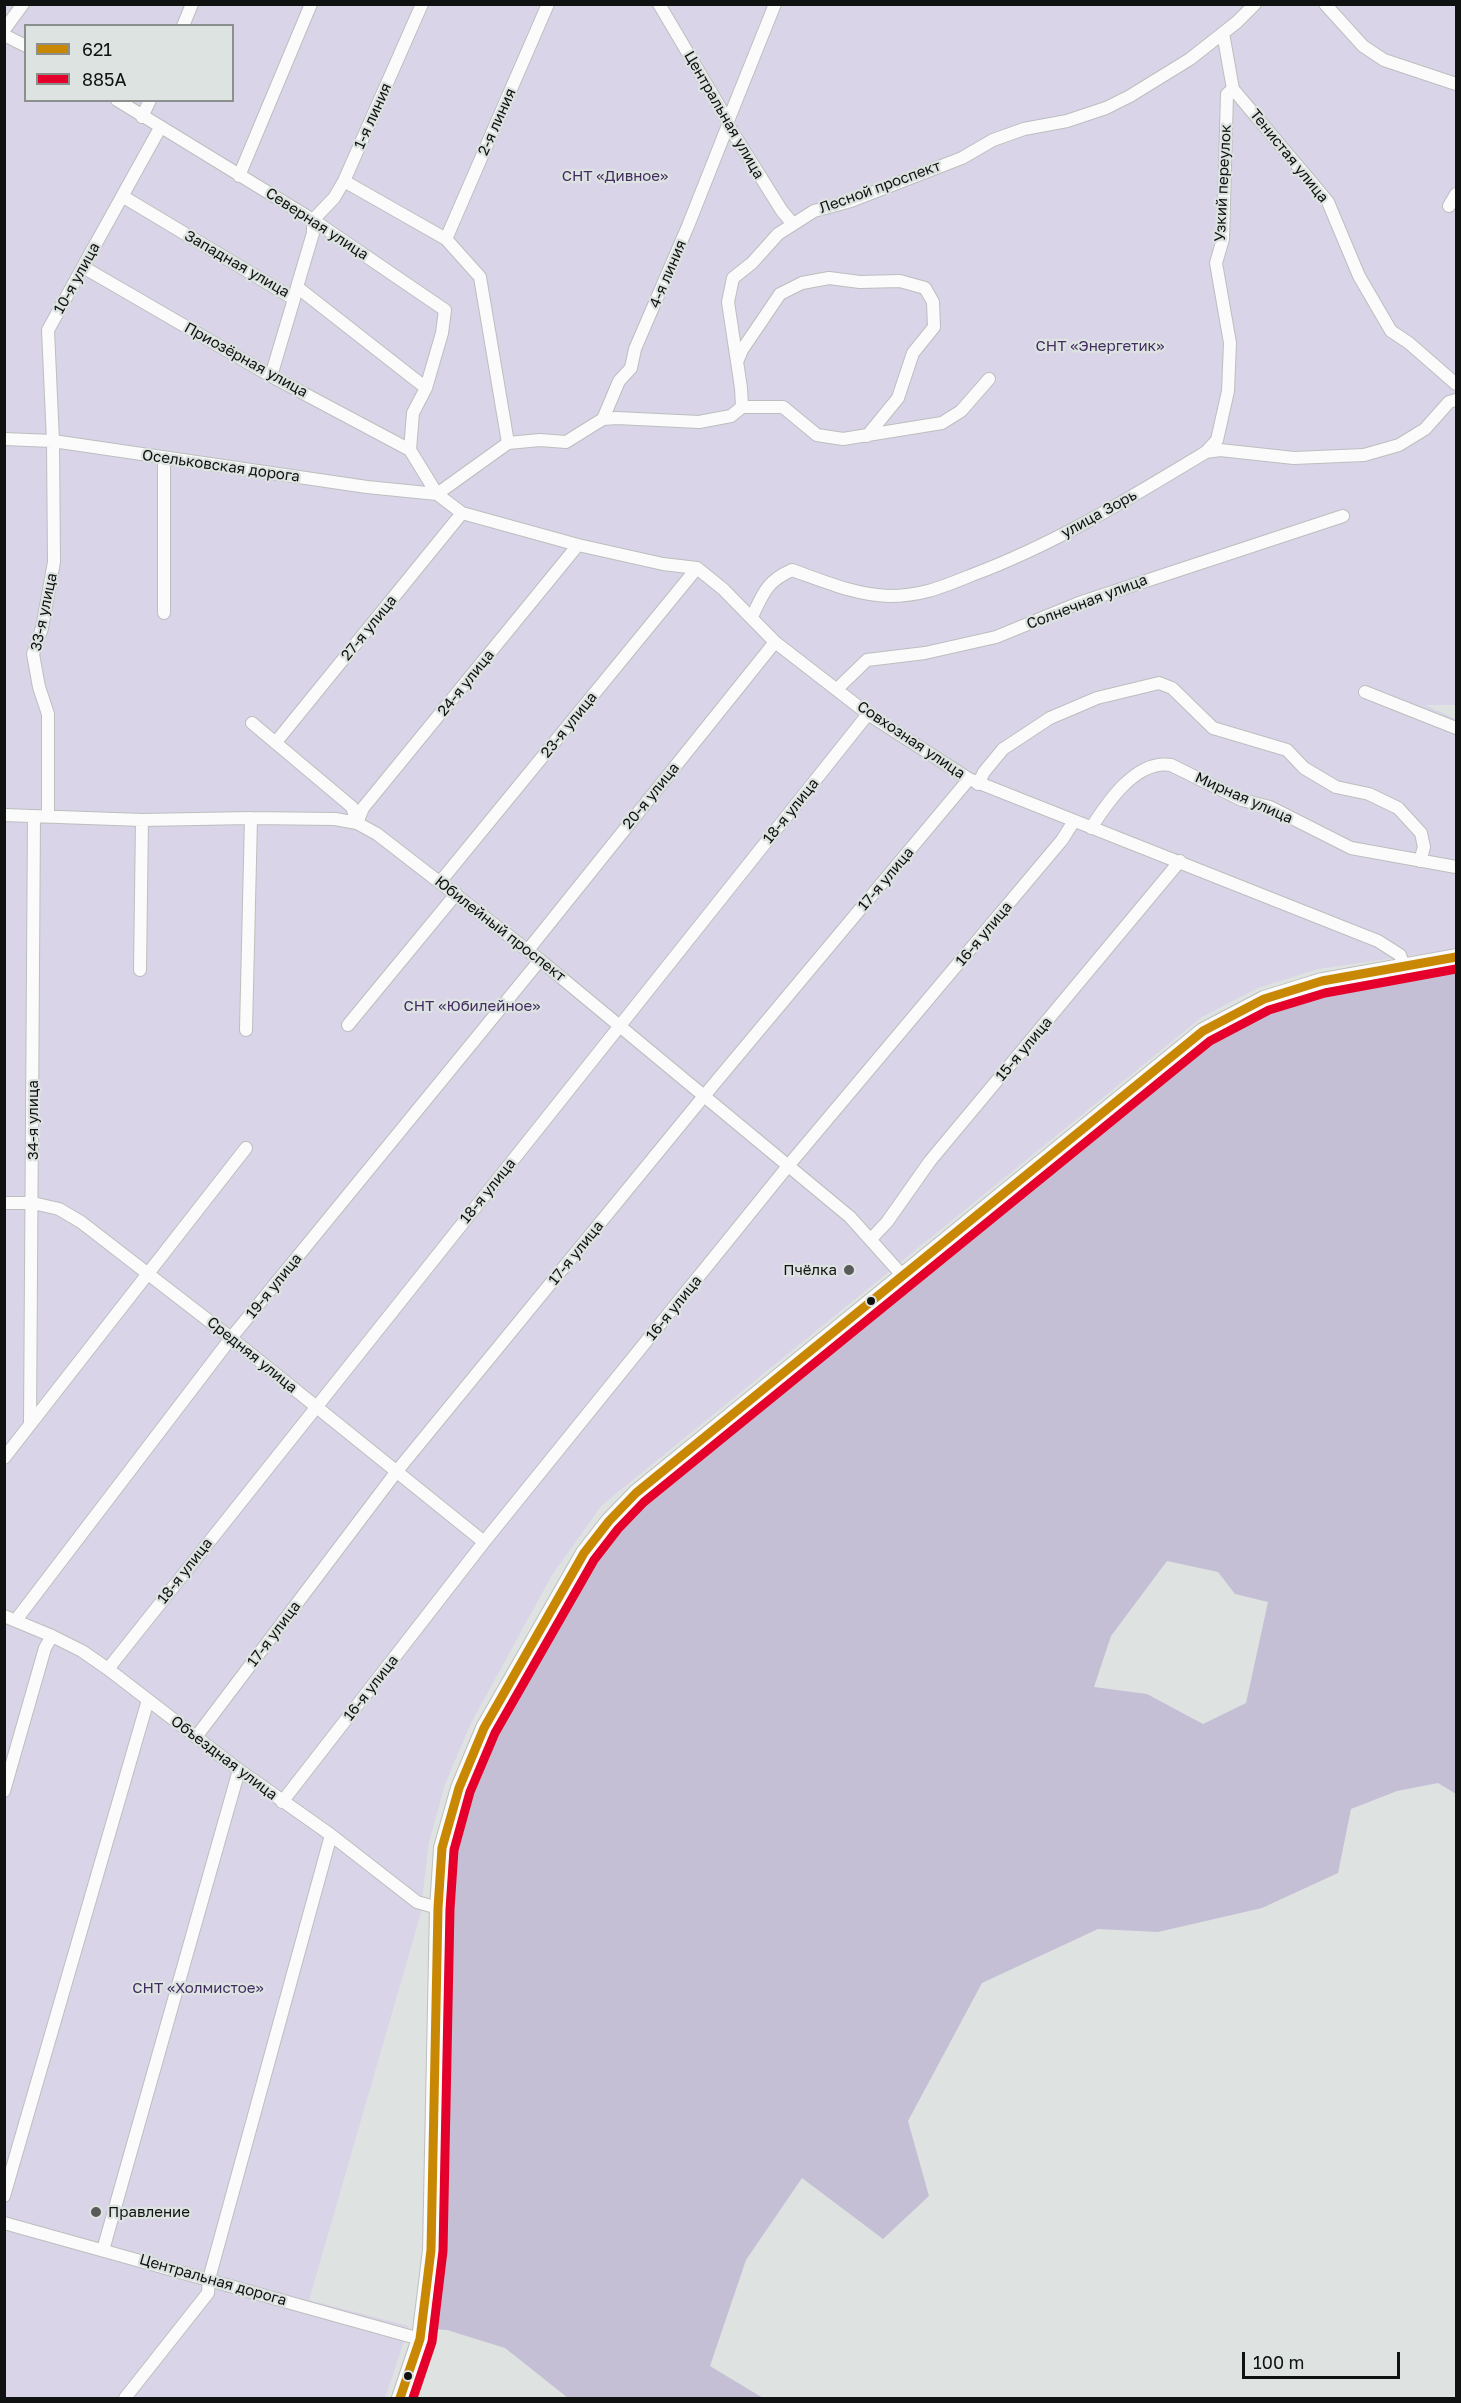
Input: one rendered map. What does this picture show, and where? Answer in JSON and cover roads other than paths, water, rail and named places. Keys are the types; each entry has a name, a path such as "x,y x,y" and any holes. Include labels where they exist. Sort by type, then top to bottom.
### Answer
{"main road":[{"path":"400,2398 420,2339 431,2250 438,1908 442,1848 459,1788 484,1728 584,1553 609,1521 636,1493 1203,1031 1264,999 1322,981 1456,957"}],"street":[{"path":"4,30 23,4"},
{"path":"184,24 192,4"},
{"path":"239,176 311,4"},
{"name":"1-я линия","path":"313,220 334,198 344,181 422,4"},
{"name":"2-я линия","path":"446,239 548,4"},
{"name":"Центральная улица","path":"659,4 728,123 782,211 793,224"},
{"name":"4-я линия","path":"603,419 619,381 632,368 635,349 679,248 775,4"},
{"name":"Лесной проспект","path":"742,407 729,302 733,278 752,263 778,234 814,211 851,201 962,158 993,140 1023,129 1067,121 1106,108 1190,59 1255,4"},
{"path":"1325,4 1363,46 1384,60 1456,84"},
{"name":"Тенистая улица","path":"1223,33 1233,89 1328,202 1359,276 1391,331 1409,343 1456,384"},
{"path":"4,35 24,45"},
{"name":"Узкий переулок","path":"1206,452 1217,440 1228,391 1230,343 1216,263 1223,239 1227,94 1233,89"},
{"name":"Северная улица","path":"120,102 313,220 445,310 442,333 426,388"},
{"path":"142,117 149,102"},
{"name":"10-я улица","path":"53,441 48,330 160,128"},
{"path":"344,181 446,239 480,277 508,443"},
{"path":"1449,206 1456,194"},
{"name":"Западная улица","path":"122,196 296,293 426,388"},
{"path":"272,376 313,233 313,220"},
{"name":"Приозёрная улица","path":"83,267 272,376 410,450"},
{"path":"737,362 742,350 780,294 802,283 830,278 860,282 900,281 925,288 933,302 934,327 913,353 898,398 867,436"},
{"path":"437,494 508,443 566,442 603,419 699,422 731,416 742,407 783,407 817,435 843,439 942,423 961,411 989,379"},
{"path":"426,388 413,413 410,450 437,494 462,513 578,545 663,564 697,568"},
{"path":"1206,452 1221,450 1294,458 1364,455 1399,445 1425,429 1449,402 1456,400"},
{"name":"Осельковская дорога","path":"4,439 53,441 437,494"},
{"name":"33-я улица","path":"48,816 48,714 39,687 33,654 42,628 54,562 53,441"},
{"name":"улица Зорь","path":"752,617 764,591 775,577 792,570 859,593 889,596 924,594 1002,564 1099,517 1206,452"},
{"path":"164,458 164,613"},
{"name":"27-я улица","path":"276,742 462,513"},
{"name":"Солнечная улица","path":"837,688 867,660 926,652 996,637 1079,603 1343,516"},
{"name":"24-я улица","path":"357,823 363,808 578,545"},
{"name":"Совхозная улица","path":"697,568 723,589 775,642 868,714 974,781 1378,941 1400,955 1404,966"},
{"name":"23-я улица","path":"440,882 697,568"},
{"name":"20-я улица","path":"528,950 775,642"},
{"name":"17-я улица","path":"196,1737 397,1472 704,1096 1003,749 1050,718 1098,698 1159,682 1172,688 1213,728 1287,750 1304,768 1336,787 1369,794 1398,808 1421,833 1424,847 1420,861"},
{"path":"1365,692 1456,728"},
{"name":"18-я улица","path":"108,1669 868,714"},
{"path":"252,723 351,807 357,823"},
{"name":"Мирная улица","path":"1091,828 1109,799 1123,785 1150,766 1160,763 1171,765 1242,800 1270,807 1351,848 1420,861"},
{"name":"Юбилейный проспект","path":"4,815 142,820 334,819 357,823 377,834 528,950 850,1217 902,1275"},
{"name":"34-я улица","path":"30,1424 34,816"},
{"path":"246,1030 251,818"},
{"path":"140,970 142,820"},
{"name":"16-я улица","path":"282,1802 484,1542 788,1166 1062,840 1074,821"},
{"name":"15-я улица","path":"871,1239 930,1161 1180,861"},
{"path":"1420,861 1456,867"},
{"path":"348,1025 456,894"},
{"name":"19-я улица","path":"10,1618 231,1338 540,960"},
{"path":"4,1458 246,1148"},
{"name":"Средняя улица","path":"4,1203 33,1203 59,1209 81,1222 231,1338 484,1542"},
{"name":"Объездная улица","path":"10,1618 82,1651 282,1802 331,1835 417,1902 438,1908"},
{"path":"4,1791 45,1648 52,1636"},
{"path":"4,2196 148,1700"},
{"path":"104,2250 239,1770"},
{"path":"126,2398 208,2293 209,2279 331,1835"},
{"name":"Центральная дорога","path":"4,2223 420,2339"}],"place":[{"name":"Пчёлка","path":"849,1270"},
{"name":"Правление","path":"96,2212"}],"park label":[{"name":"СНТ «Дивное»","path":"615,176"},
{"name":"СНТ «Энергетик»","path":"1100,346"},
{"name":"СНТ «Юбилейное»","path":"472,1006"},
{"name":"СНТ «Холмистое»","path":"198,1988"}]}
